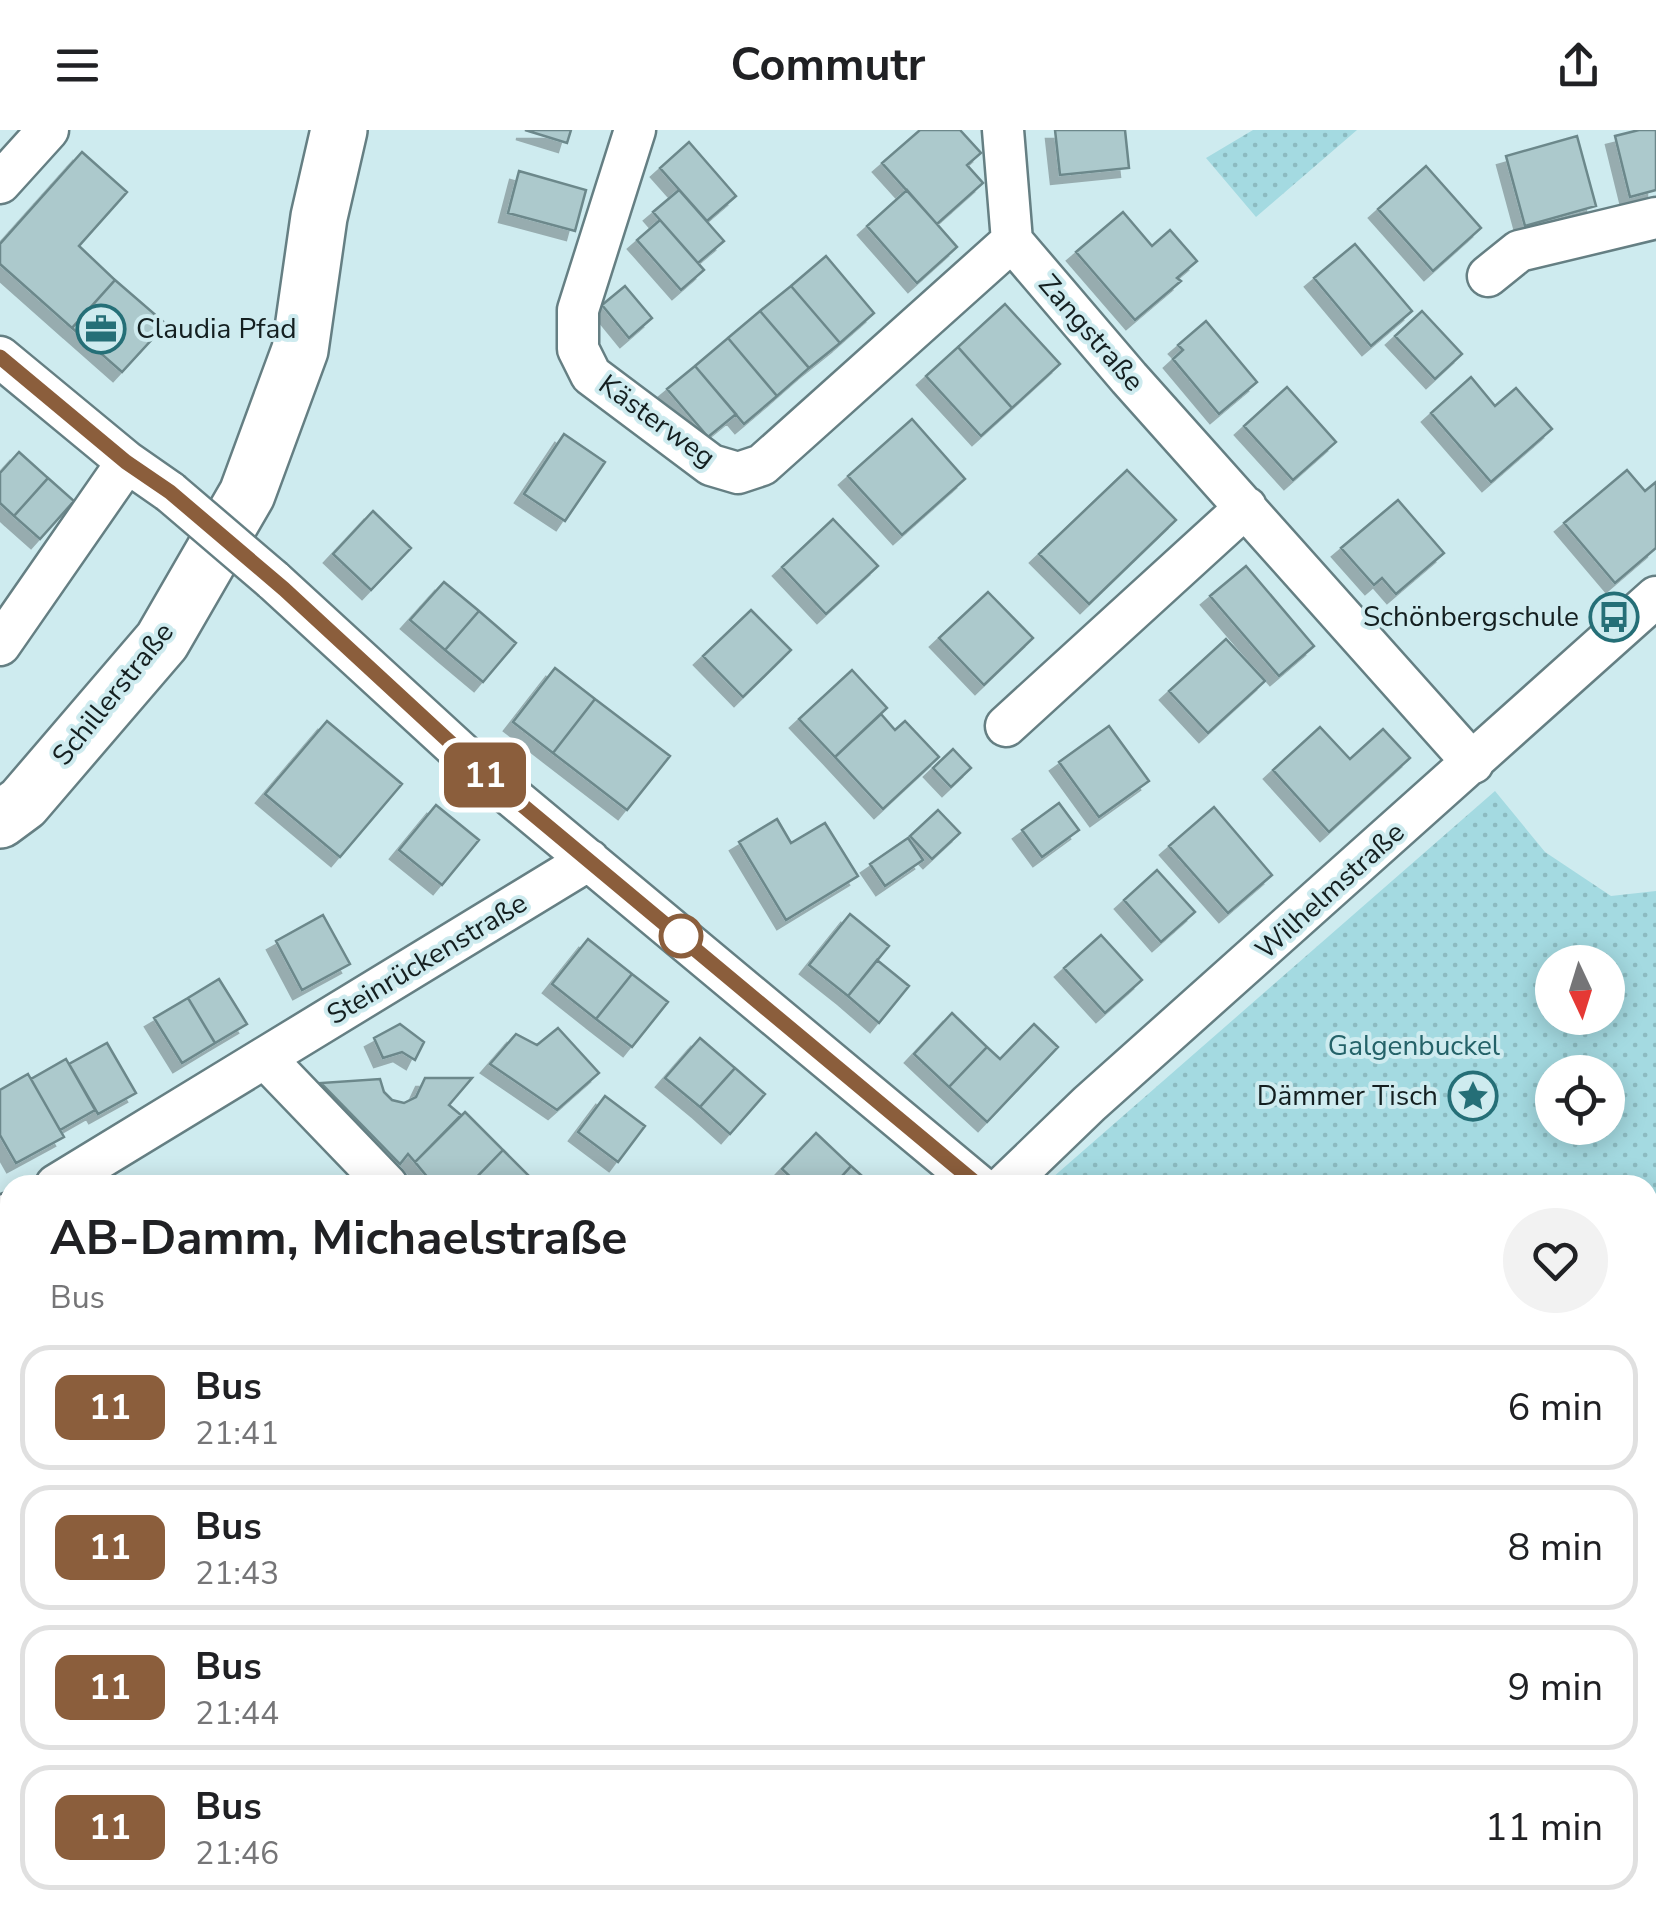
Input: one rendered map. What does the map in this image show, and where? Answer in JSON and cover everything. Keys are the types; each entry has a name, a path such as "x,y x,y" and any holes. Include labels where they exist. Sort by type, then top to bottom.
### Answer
{"main road":[{"name":"Schillerstraße","path":"297,130 319,217"},
{"name":"Schillerstraße","path":"0,820 22,803 162,641 247,494 300,350 319,217 339,130"}],"street":[{"path":"0,183 48,130"},
{"name":"Kästerweg","path":"635,130 578,310 578,349 591,375 712,465 738,474 762,464 1012,241"},
{"path":"1003,130 1012,241"},
{"path":"1488,276 1519,251 1656,218"},
{"name":"Zangstraße","path":"1012,241 1473,763"},
{"path":"0,357 126,462 170,492 273,580 480,770 966,1175"},
{"path":"0,645 126,462"},
{"path":"1006,726 1246,507"},
{"name":"Wilhelmstraße","path":"1015,1175 1089,1104 1656,597"},
{"name":"Steinrückenstraße","path":"72,1175 588,860"},
{"path":"265,1058 377,1175"}],"green space":[{"path":"1253,130 1357,130 1256,217 1206,158"},
{"name":"Galgenbuckel","path":"1495,791 1545,852 1611,896 1656,891 1656,1175 1055,1175"}],"building":[{"path":"525,130 571,130 567,143"},
{"path":"920,130 960,130 981,153 967,165 983,183 937,224 882,163"},
{"path":"1055,130 1125,130 1129,168 1060,175"},
{"path":"1656,130 1656,190 1630,197 1615,136"},
{"path":"1577,136 1596,206 1525,226 1506,156"},
{"path":"689,142 736,196 707,221 660,168"},
{"path":"82,152 127,192 79,246 115,280 72,328 0,264 0,244"},
{"path":"1426,166 1481,228 1433,271 1378,209"},
{"path":"519,171 586,190 575,231 508,213"},
{"path":"679,190 724,241 698,263 653,212"},
{"path":"907,190 957,247 917,283 867,226"},
{"path":"1123,212 1152,246 1170,230 1197,261 1177,278 1181,281 1135,320 1076,252"},
{"path":"660,220 704,270 681,290 637,240"},
{"path":"1355,244 1412,311 1371,346 1314,278"},
{"path":"826,256 874,313 840,343 791,286"},
{"path":"115,280 166,324 122,372 72,328"},
{"path":"625,286 652,318 629,338 602,305"},
{"path":"791,286 840,343 809,368 760,311"},
{"path":"1005,304 1060,364 1012,408 958,347"},
{"path":"760,311 809,368 777,396 728,338"},
{"path":"1422,311 1462,354 1435,379 1395,336"},
{"path":"1206,321 1257,382 1219,414 1173,359 1183,350 1178,345"},
{"path":"728,338 777,396 744,424 695,366"},
{"path":"958,347 1012,408 981,436 926,376"},
{"path":"695,366 736,414 708,437 667,389"},
{"path":"1471,377 1495,406 1516,388 1552,429 1491,482 1431,413"},
{"path":"1287,387 1336,442 1293,480 1244,426"},
{"path":"912,419 965,479 902,535 848,476"},
{"path":"564,434 605,462 565,521 524,494"},
{"path":"19,452 48,478 14,516 0,503 0,473"},
{"path":"1127,470 1176,520 1089,604 1039,554"},
{"path":"1627,470 1645,491 1656,482 1656,548 1615,583 1564,523"},
{"path":"48,478 74,501 40,539 14,516"},
{"path":"1398,500 1444,553 1396,594 1382,578 1374,585 1341,548"},
{"path":"373,511 411,548 371,590 333,554"},
{"path":"833,519 878,566 826,614 782,567"},
{"path":"1246,566 1314,646 1279,676 1210,596"},
{"path":"444,582 479,611 445,650 410,620"},
{"path":"988,592 1033,638 984,685 939,638"},
{"path":"751,610 791,650 743,697 703,656"},
{"path":"479,611 516,643 483,682 445,650"},
{"path":"1226,639 1265,681 1208,733 1169,691"},
{"path":"555,668 595,699 553,753 513,722"},
{"path":"852,670 887,708 835,757 799,719"},
{"path":"595,699 670,756 627,810 553,753"},
{"path":"881,714 895,730 905,721 939,757 883,809 835,757"},
{"path":"327,721 402,784 340,857 265,794"},
{"path":"1109,726 1149,781 1099,817 1059,762"},
{"path":"1320,727 1350,759 1383,729 1410,758 1329,832 1273,770"},
{"path":"953,749 971,768 951,787 933,768"},
{"path":"1059,803 1079,830 1042,857 1022,830"},
{"path":"436,805 479,840 442,885 399,850"},
{"path":"1214,807 1272,875 1228,913 1169,846"},
{"path":"938,810 960,833 932,859 910,836"},
{"path":"777,819 791,843 825,823 858,876 786,920 739,842"},
{"path":"908,838 923,860 885,886 870,864"},
{"path":"1157,870 1195,912 1161,942 1124,900"},
{"path":"850,914 889,946 848,996 809,965"},
{"path":"323,915 350,964 302,990 276,941"},
{"path":"1101,935 1142,980 1105,1013 1064,968"},
{"path":"588,939 632,974 596,1019 552,984"},
{"path":"877,960 909,986 879,1023 848,996"},
{"path":"632,974 668,1002 632,1047 596,1019"},
{"path":"219,979 247,1024 215,1043 188,998"},
{"path":"188,998 215,1043 182,1063 154,1018"},
{"path":"952,1013 987,1047 949,1087 914,1054"},
{"path":"400,1024 424,1042 415,1060 402,1052 383,1058 374,1038"},
{"path":"1034,1024 1058,1047 987,1122 949,1087 987,1047 1000,1059"},
{"path":"558,1028 599,1073 557,1110 490,1064 516,1034 537,1045"},
{"path":"700,1038 735,1068 700,1107 665,1078"},
{"path":"107,1043 136,1093 98,1114 69,1064"},
{"path":"66,1059 95,1110 60,1130 31,1079"},
{"path":"735,1068 765,1094 730,1134 700,1107"},
{"path":"28,1074 64,1137 16,1163 0,1135 0,1090"},
{"path":"425,1078 472,1078 449,1105 461,1115 415,1162 408,1154 400,1164 321,1083 380,1079 392,1100 404,1103 416,1097"},
{"path":"605,1096 645,1126 618,1162 578,1132"},
{"path":"465,1112 503,1150 479,1175 426,1175 415,1162"},
{"path":"816,1133 851,1166 843,1175 788,1175 782,1169"},
{"path":"503,1150 528,1175 479,1175"},
{"path":"851,1166 861,1175 843,1175"}],"bus line":[{"name":"11","path":"0,357 126,462 170,492 284,589 480,770 966,1175"}],"place":[{"name":"Claudia Pfad","path":"101,329"},
{"name":"Schönbergschule","path":"1614,617"},
{"name":"Dämmer Tisch","path":"1473,1096"}]}
